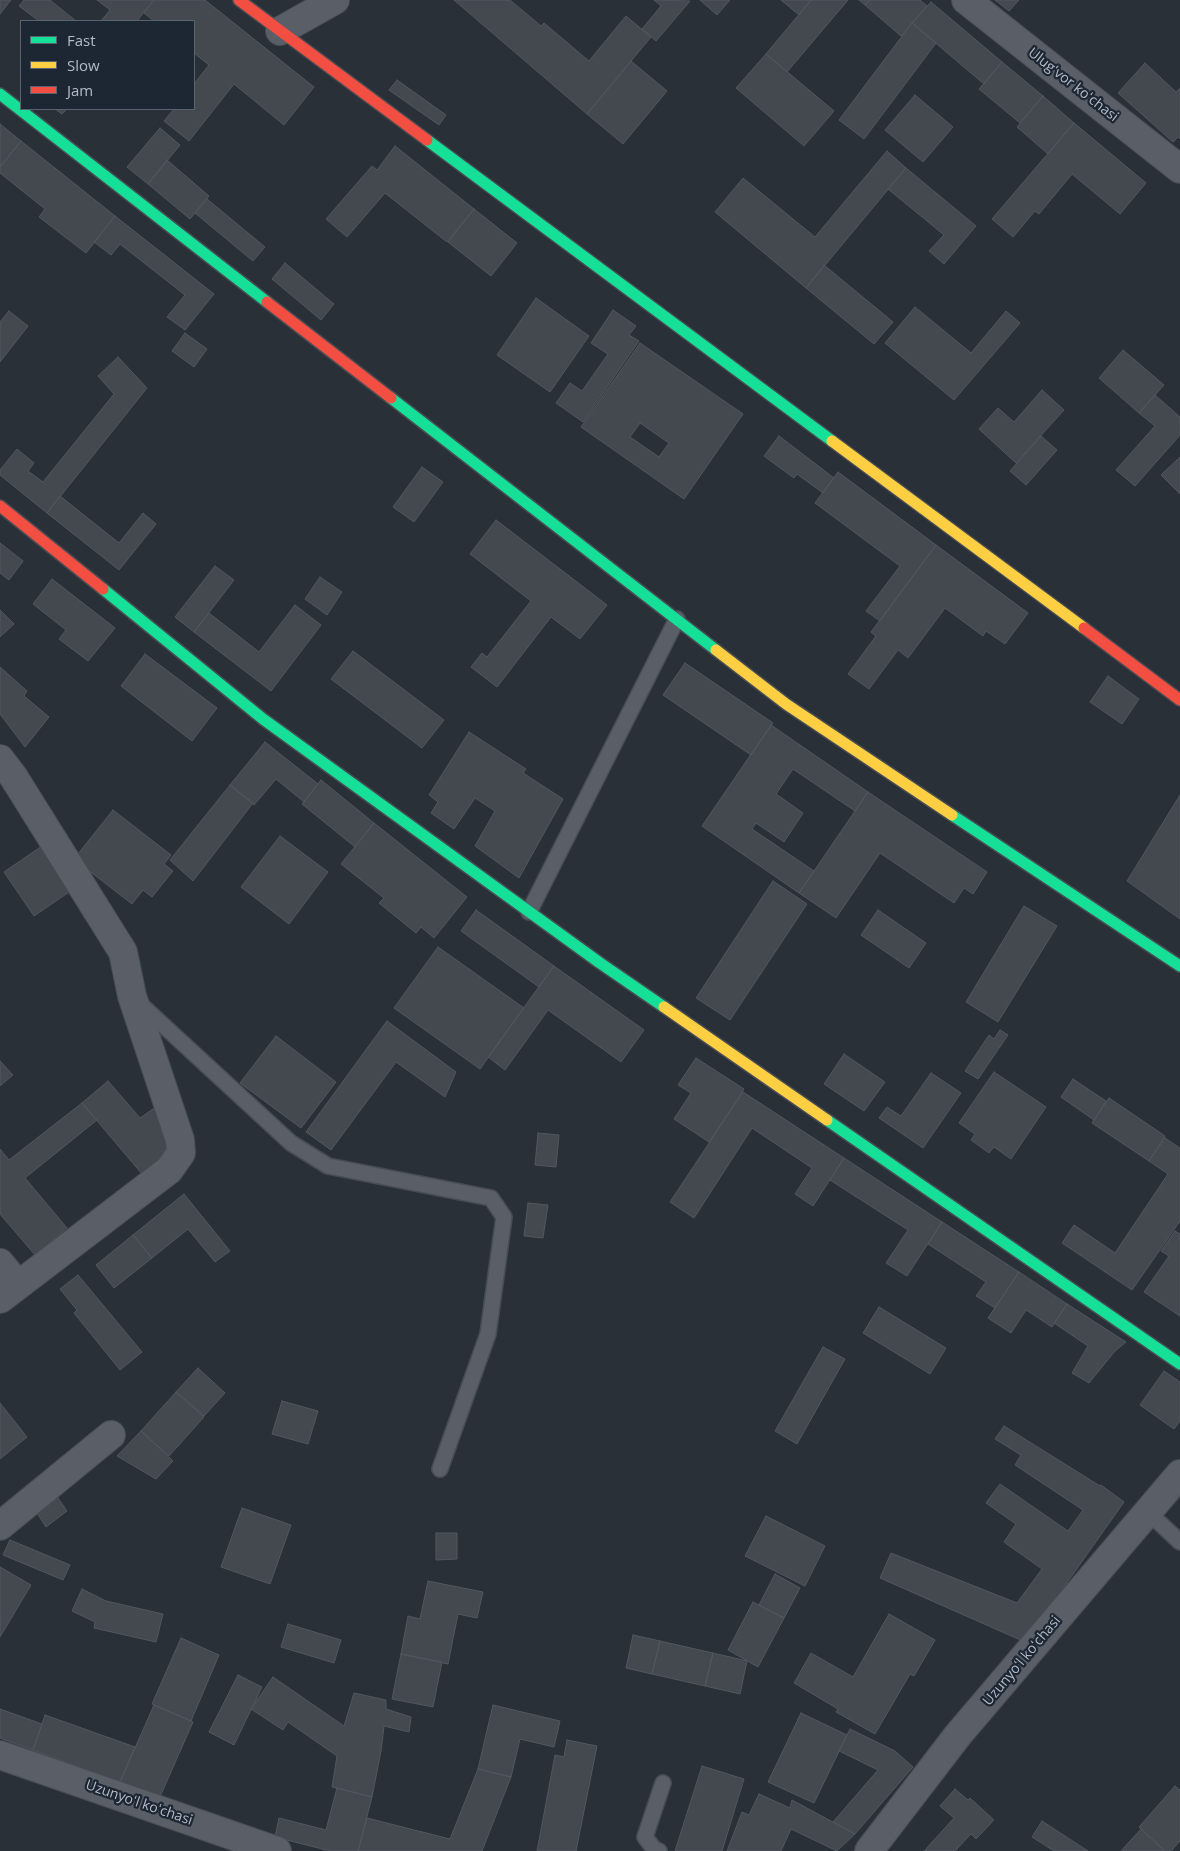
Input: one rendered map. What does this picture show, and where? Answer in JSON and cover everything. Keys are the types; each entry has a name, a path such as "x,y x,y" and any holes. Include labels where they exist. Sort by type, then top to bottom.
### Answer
{"street":[{"path":"239,0 1180,700"},
{"path":"280,30 335,0"},
{"name":"Ulugʻvor koʻchasi","path":"966,0 1180,169"},
{"path":"0,94 20,110"},
{"path":"21,110 786,704 1180,966"},
{"path":"0,506 263,719 600,964 1180,1364"},
{"path":"0,759 13,776 123,952 132,996 180,1140 181,1153 169,1170 9,1292 0,1263"},
{"path":"0,1526 111,1435"},
{"name":"Uzunyoʻl koʻchasi","path":"869,1851 958,1735 1180,1474"},
{"name":"Uzunyoʻl koʻchasi","path":"0,1755 277,1851"}],"lane":[{"path":"529,912 677,619"},
{"path":"132,996 291,1143 328,1166 491,1198 504,1217 488,1334 440,1469"},
{"path":"1148,1512 1180,1542"},
{"path":"659,1851 654,1849 645,1837 663,1783"}],"building":[{"path":"0,0 11,0 0,14"},
{"path":"24,0 50,0 75,20 38,20 19,6"},
{"path":"97,0 154,0 138,20 102,20 110,10"},
{"path":"154,0 205,0 314,87 284,125 234,84 189,141 164,121 173,110 195,110 195,83 209,65 195,54 195,20 153,20 144,13"},
{"path":"454,0 510,0 541,26 544,23 589,61 626,16 651,37 587,114"},
{"path":"654,0 690,1 656,41 642,29 661,6"},
{"path":"700,0 730,0 717,15"},
{"path":"781,0 811,0 799,15"},
{"path":"811,0 848,0 787,72 766,54"},
{"path":"859,0 870,0 865,5"},
{"path":"870,0 920,0 927,6 901,36 865,5"},
{"path":"995,0 1019,0 1009,11"},
{"path":"931,2 1002,62 984,84 912,23"},
{"path":"912,23 936,43 864,139 839,120"},
{"path":"766,54 834,111 804,146 736,88"},
{"path":"631,61 667,91 623,144 587,114"},
{"path":"1002,62 1043,96 1020,123 979,89"},
{"path":"1145,63 1176,92 1180,88 1180,139 1178,137 1173,142 1118,93"},
{"path":"397,80 446,115 439,125 389,90"},
{"path":"915,95 953,127 923,162 885,130"},
{"path":"1043,96 1074,123 1048,154 1017,127"},
{"path":"56,110 66,110 62,114"},
{"path":"1074,123 1146,183 1120,214 1072,174 1039,214 1035,211 1013,237 992,219"},
{"path":"0,124 21,141 0,167"},
{"path":"160,128 180,145 148,184 127,167"},
{"path":"21,141 115,216 86,253 39,217 45,209 0,173 0,167"},
{"path":"395,146 474,209 447,242 385,193 347,237 326,219 372,166 377,170"},
{"path":"887,151 906,168 806,288 715,212 743,178 815,237"},
{"path":"167,160 209,196 190,219 148,184"},
{"path":"906,168 976,226 944,264 929,251 944,235 888,189"},
{"path":"207,199 265,247 253,261 195,213"},
{"path":"474,209 517,243 491,276 448,242"},
{"path":"115,216 214,294 185,330 167,317 185,295 120,244 111,255 94,242"},
{"path":"285,263 334,304 321,320 272,279"},
{"path":"824,265 893,322 874,344 806,288"},
{"path":"536,298 589,336 550,392 497,355"},
{"path":"915,307 971,353 1006,311 1020,323 954,400 885,343"},
{"path":"613,310 636,326 629,335 639,341 583,422 556,403 570,383 582,391 608,354 591,343"},
{"path":"9,311 28,326 0,362 0,322"},
{"path":"185,333 207,349 194,367 172,351"},
{"path":"640,343 743,414 684,499 581,427","holes":["640,423 669,443 659,457 630,437"]},
{"path":"1123,350 1164,385 1139,413 1099,378"},
{"path":"118,357 147,388 47,513 0,475 0,470 17,449 34,463 28,471 43,482 114,394 98,376"},
{"path":"1042,390 1064,410 1016,463 979,429 998,408 1014,422"},
{"path":"1155,395 1180,417 1180,435 1135,486 1116,470 1155,426 1139,413"},
{"path":"779,436 834,478 823,493 797,474 794,478 764,456"},
{"path":"1041,436 1057,450 1026,485 1010,471"},
{"path":"1180,457 1180,494 1161,475"},
{"path":"422,467 443,482 414,522 393,507"},
{"path":"838,472 936,545 880,621 866,611 900,566 815,503"},
{"path":"60,496 119,543 143,513 156,524 119,570 47,513"},
{"path":"496,520 607,605 580,639 551,617 497,687 471,667 482,653 487,657 531,601 470,554"},
{"path":"0,543 23,561 9,580 0,573"},
{"path":"936,545 1028,613 1005,644 986,631 983,636 945,608 908,658 898,650 869,689 848,674 876,636 871,632"},
{"path":"215,566 234,580 194,632 175,617"},
{"path":"320,577 342,592 327,615 305,599"},
{"path":"52,579 115,628 88,661 59,639 66,630 33,604"},
{"path":"295,605 321,625 271,691 194,632 209,613 259,652"},
{"path":"0,610 14,624 0,637"},
{"path":"353,651 444,720 422,748 331,679"},
{"path":"145,654 217,708 192,741 121,686"},
{"path":"685,663 773,723 751,755 663,695"},
{"path":"0,667 27,691 24,696 49,717 25,747 0,714"},
{"path":"1108,676 1139,699 1122,724 1090,702"},
{"path":"771,725 868,792 855,811 793,769 776,794 803,813 784,842 756,823 752,829 814,871 799,893 702,826"},
{"path":"469,732 526,769 523,773 563,799 519,878 475,846 495,811 475,798 454,829 431,813 438,802 429,795"},
{"path":"265,742 318,784 304,802 276,779 254,805 230,785"},
{"path":"321,780 374,823 355,847 302,804"},
{"path":"230,785 253,803 193,881 170,860"},
{"path":"868,792 987,872 973,894 964,888 954,903 880,853 836,918 799,893"},
{"path":"1180,795 1180,919 1127,881"},
{"path":"113,810 171,855 164,864 173,871 152,897 143,890 132,904 74,859"},
{"path":"374,823 467,897 434,938 421,927 416,933 379,903 384,898 341,864"},
{"path":"280,836 328,872 289,924 241,887"},
{"path":"42,846 72,890 34,916 4,872"},
{"path":"773,881 807,904 730,1020 696,998"},
{"path":"1024,906 1057,926 998,1022 966,1002"},
{"path":"476,910 554,966 539,987 461,931"},
{"path":"878,910 926,943 909,968 861,935"},
{"path":"438,947 524,1008 480,1069 394,1008"},
{"path":"554,966 644,1030 621,1062 548,1010 505,1070 488,1057"},
{"path":"387,1021 456,1072 445,1097 396,1062 331,1150 306,1132"},
{"path":"1000,1030 1008,1035 978,1079 965,1071 989,1035 994,1039"},
{"path":"276,1036 336,1082 301,1128 240,1083"},
{"path":"844,1054 885,1082 864,1111 824,1084"},
{"path":"696,1058 744,1089 709,1142 674,1119 691,1093 678,1085"},
{"path":"0,1061 13,1075 0,1086"},
{"path":"994,1072 1046,1107 1011,1159 994,1147 989,1153 971,1140 975,1134 959,1123"},
{"path":"931,1073 961,1093 923,1148 879,1118 887,1107 901,1116"},
{"path":"1073,1079 1106,1101 1094,1120 1061,1097"},
{"path":"108,1081 140,1118 156,1107 174,1147 142,1174 82,1103"},
{"path":"743,1092 844,1158 813,1206 795,1194 812,1168 752,1128 694,1218 670,1202"},
{"path":"1109,1098 1165,1136 1149,1161 1092,1123"},
{"path":"82,1103 97,1120 25,1178 67,1228 35,1255 0,1214 0,1149 9,1160"},
{"path":"538,1133 559,1135 556,1167 535,1165"},
{"path":"1165,1138 1180,1148 1180,1221 1132,1290 1062,1243 1074,1225 1115,1253 1168,1174 1149,1161"},
{"path":"844,1158 942,1222 907,1276 886,1263 908,1230 830,1180"},
{"path":"184,1194 230,1251 215,1262 188,1229 152,1258 133,1235"},
{"path":"528,1203 548,1205 543,1238 524,1236"},
{"path":"942,1222 1019,1272 995,1308 976,1296 986,1282 928,1244"},
{"path":"1175,1231 1180,1234 1180,1316 1144,1292 1169,1256 1161,1251"},
{"path":"133,1235 152,1258 114,1288 96,1265"},
{"path":"1019,1272 1067,1304 1052,1327 1026,1310 1011,1333 988,1318"},
{"path":"78,1275 142,1352 120,1370 74,1313 77,1310 60,1289"},
{"path":"1067,1304 1126,1342 1115,1351 1089,1383 1072,1373 1088,1346 1054,1323"},
{"path":"879,1307 946,1348 930,1374 863,1333"},
{"path":"823,1347 845,1359 797,1444 775,1431"},
{"path":"198,1368 225,1393 204,1416 176,1392"},
{"path":"1164,1371 1180,1382 1180,1421 1174,1429 1140,1405"},
{"path":"176,1392 204,1417 169,1456 141,1431"},
{"path":"282,1401 318,1411 308,1444 272,1434"},
{"path":"0,1403 27,1437 0,1459"},
{"path":"1004,1426 1101,1485 1124,1502 1025,1642 880,1578 891,1553 1017,1603 1042,1569 1004,1542 1016,1524 986,1503 1000,1484 1068,1531 1083,1510 1015,1465 1021,1455 995,1439"},
{"path":"141,1431 173,1461 156,1479 117,1456"},
{"path":"58,1498 67,1511 46,1527 37,1513"},
{"path":"242,1508 291,1525 270,1584 221,1567"},
{"path":"766,1516 825,1546 805,1586 745,1556"},
{"path":"436,1533 457,1533 457,1559 436,1560"},
{"path":"10,1540 70,1565 63,1580 3,1555"},
{"path":"0,1567 31,1585 0,1637"},
{"path":"775,1574 800,1588 784,1618 759,1605"},
{"path":"428,1581 483,1592 477,1618 458,1614 448,1664 401,1654 408,1616 420,1619"},
{"path":"82,1589 106,1601 163,1614 156,1642 94,1628 95,1622 72,1611"},
{"path":"753,1602 784,1618 758,1667 728,1650"},
{"path":"889,1614 935,1640 914,1676 910,1674 875,1734 836,1712 838,1709 794,1683 811,1653 853,1677"},
{"path":"288,1624 341,1640 334,1663 281,1647"},
{"path":"633,1635 660,1641 652,1674 626,1668"},
{"path":"181,1638 219,1655 191,1721 152,1704"},
{"path":"660,1641 713,1653 705,1686 652,1674"},
{"path":"713,1653 747,1661 740,1694 705,1686"},
{"path":"401,1654 442,1662 433,1707 392,1699"},
{"path":"238,1675 262,1687 234,1745 209,1732"},
{"path":"273,1677 344,1726 354,1693 386,1700 386,1709 411,1717 409,1732 384,1726 372,1797 332,1787 337,1756 288,1722 283,1730 251,1709"},
{"path":"154,1705 193,1722 159,1799 120,1782"},
{"path":"493,1705 560,1721 554,1747 520,1739 511,1777 478,1769"},
{"path":"0,1709 42,1724 33,1750 0,1738"},
{"path":"801,1713 847,1735 814,1803 768,1782"},
{"path":"45,1715 135,1747 120,1782 33,1750"},
{"path":"850,1729 895,1751 913,1767 855,1834 833,1822 878,1770 839,1751"},
{"path":"567,1740 597,1746 576,1851 537,1851 555,1755 564,1757"},
{"path":"702,1766 744,1779 722,1851 675,1851"},
{"path":"478,1769 511,1777 482,1851 358,1851 367,1818 450,1839"},
{"path":"1175,1786 1180,1790 1180,1841 1171,1851 1165,1851 1139,1827"},
{"path":"337,1788 372,1797 358,1851 330,1851 275,1837 279,1818 326,1830"},
{"path":"955,1789 968,1800 970,1798 994,1820 976,1839 971,1834 955,1851 924,1851 954,1818 940,1806"},
{"path":"759,1794 790,1808 792,1800 855,1834 837,1851 791,1829 781,1851 727,1851 742,1812 749,1815"},
{"path":"1042,1821 1088,1851 1054,1851 1032,1837"},
{"path":"1141,1829 1165,1851 1121,1851"}],"traffic: fast":[{"path":"0,94 20,110"},
{"path":"21,110 267,302"},
{"path":"427,140 832,441"},
{"path":"391,398 716,650"},
{"path":"103,589 263,719 600,963 664,1007"},
{"path":"952,815 1180,966"},
{"path":"827,1120 1180,1364"}],"traffic: slow":[{"path":"832,441 1084,628"},
{"path":"716,650 786,704 952,815"},
{"path":"664,1007 827,1120"}],"traffic: jam":[{"path":"239,0 427,140"},
{"path":"267,302 391,398"},
{"path":"0,506 103,589"},
{"path":"1084,628 1180,700"}]}
